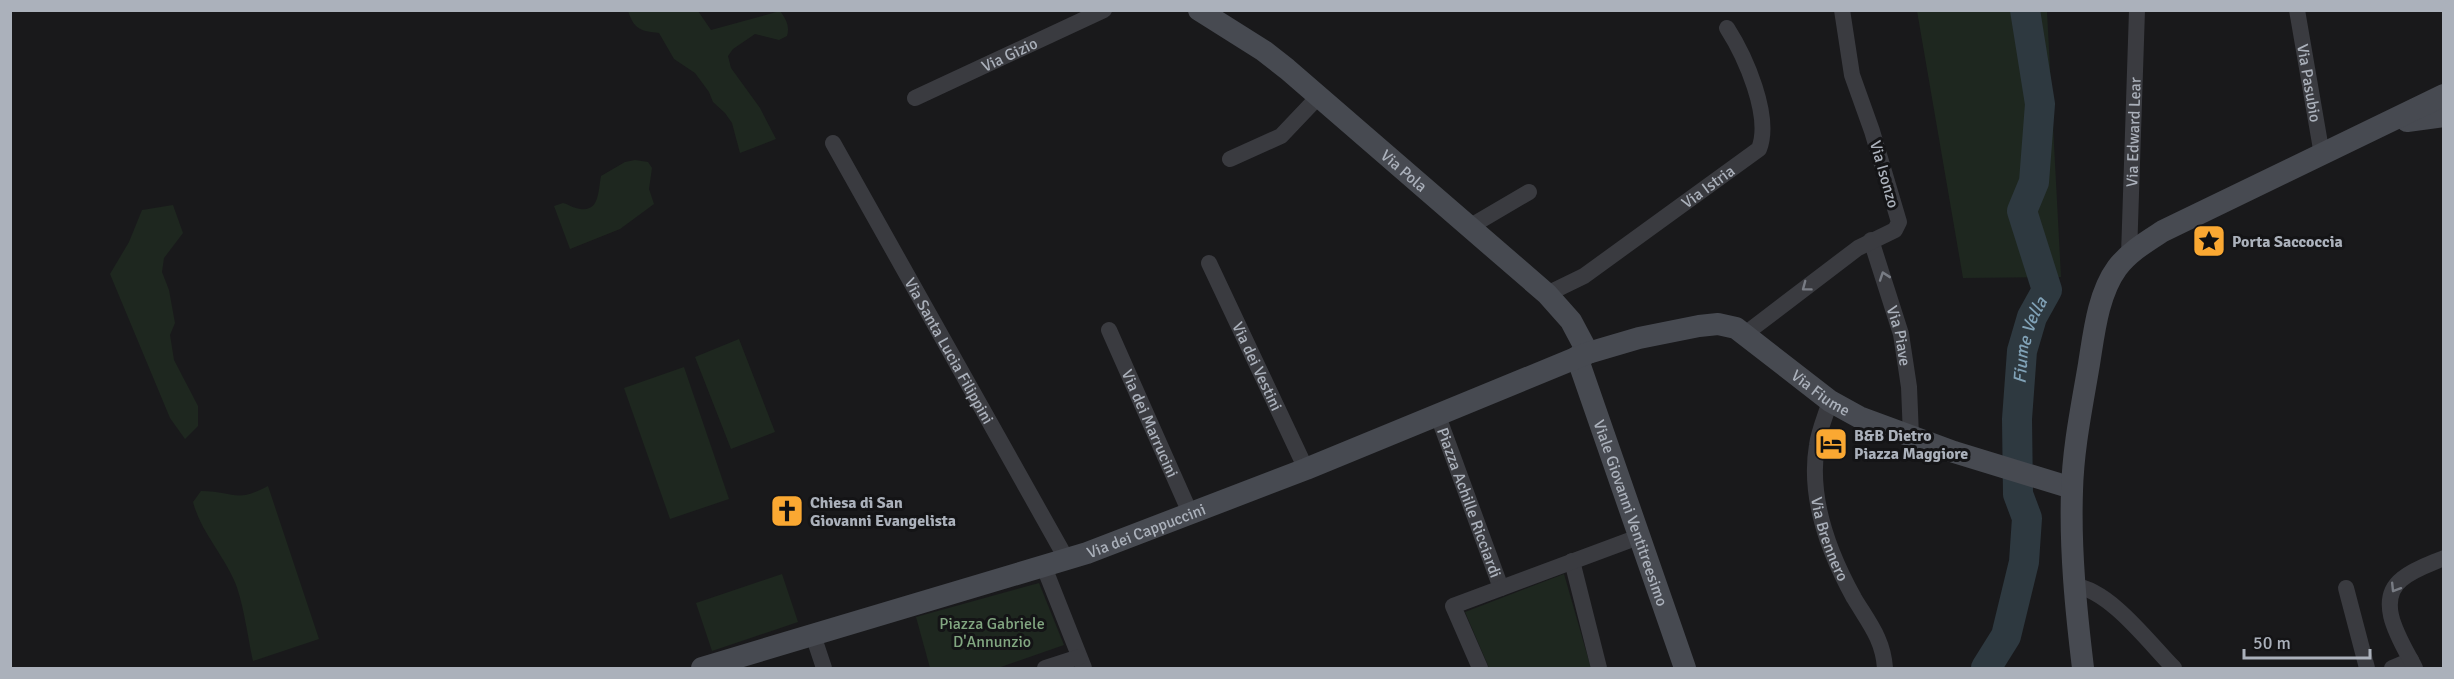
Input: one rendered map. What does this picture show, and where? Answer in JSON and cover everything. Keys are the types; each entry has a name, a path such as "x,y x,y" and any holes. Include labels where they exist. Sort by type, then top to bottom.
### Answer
{"street":[{"name":"Via Gizio","path":"915,98 1104,10"},
{"name":"Via Pola","path":"1199,10 1264,51 1471,226 1547,294 1571,321 1582,355"},
{"name":"Via Isonzo","path":"1746,333 1870,240 1895,230 1899,222 1872,131 1852,75 1842,10"},
{"name":"Via Edward Lear","path":"2129,255 2137,10"},
{"name":"Via Pasubio","path":"2297,10 2322,155"},
{"name":"Via Istria","path":"1547,294 1584,276 1759,149 1762,122 1753,80 1727,28"},
{"path":"2083,669 2075,586 2072,489 2080,414 2094,334 2110,281 2129,255 2163,231 2444,95"},
{"path":"1230,159 1281,136 1319,96"},
{"path":"2387,124 2444,114 2444,105"},
{"name":"Via Santa Lucia Filippini","path":"833,142 1067,560"},
{"path":"1471,226 1529,192"},
{"name":"Via Piave","path":"1870,240 1901,334 1909,387 1911,436"},
{"name":"Via dei Vestini","path":"1209,263 1306,469"},
{"name":"Via Fiume","path":"1582,355 1650,335 1709,325 1728,326 1746,333 1830,401 1859,417 1954,452 2072,489"},
{"name":"Via dei Marrucini","path":"1109,330 1191,515"},
{"name":"Via dei Cappuccini","path":"702,669 1067,560 1191,515 1438,416 1582,355"},
{"name":"Viale Giovanni Ventitreesimo","path":"1582,355 1685,669"},
{"name":"Via Brennero","path":"1830,401 1817,445 1816,486 1823,530 1838,568 1883,648 1885,669"},
{"name":"Piazza Achille Ricciardi","path":"1438,416 1501,588"},
{"path":"1480,669 1453,606 1641,536"},
{"path":"2392,669 2413,664 2397,631 2390,609 2390,597 2399,581 2444,558"},
{"path":"1572,561 1599,669"},
{"path":"1044,567 1082,663 1046,669"},
{"path":"2075,586 2087,587 2109,601 2174,669"},
{"path":"2346,588 2367,669"},
{"path":"813,635 824,669"}],"green space":[{"path":"628,11 698,11 711,30 780,11 787,23 787,36 779,40 755,34 733,49 728,56 731,68 760,108 776,139 740,153 732,123 713,102 709,92 695,73 674,59 659,33 642,30 635,25"},
{"path":"1917,11 2047,11 2061,277 1963,278"},
{"path":"635,160 648,162 652,168 649,189 654,204 620,229 570,249 554,206 563,203 576,208 590,208 594,205 598,195 601,176 625,162"},
{"path":"173,205 183,233 164,258 162,272 169,290 175,323 170,335 174,360 198,406 198,426 185,439 170,418 110,274 129,242 142,210"},
{"path":"739,339 775,432 731,449 695,357"},
{"path":"684,367 729,499 670,519 624,388"},
{"path":"268,486 319,639 253,661 237,588 206,532 193,502 201,491 241,495"},
{"path":"782,574 798,622 712,651 696,603"},
{"path":"1564,574 1591,668 1489,668 1465,612"},
{"name":"Piazza Gabriele D'Annunzio","path":"1039,583 1064,645 998,668 930,668 916,617"}],"waterway":[{"name":"Fiume Vella","path":"1986,668 2006,636 2024,562 2027,518 2018,494 2017,419 2022,351 2032,317 2047,290 2022,211 2034,182 2040,104 2025,10"}],"place":[{"name":"Porta Saccoccia","path":"2209,241"},
{"name":"B&B Dietro Piazza Maggiore","path":"1831,444"},
{"name":"Chiesa di San Giovanni Evangelista","path":"787,511"}]}
